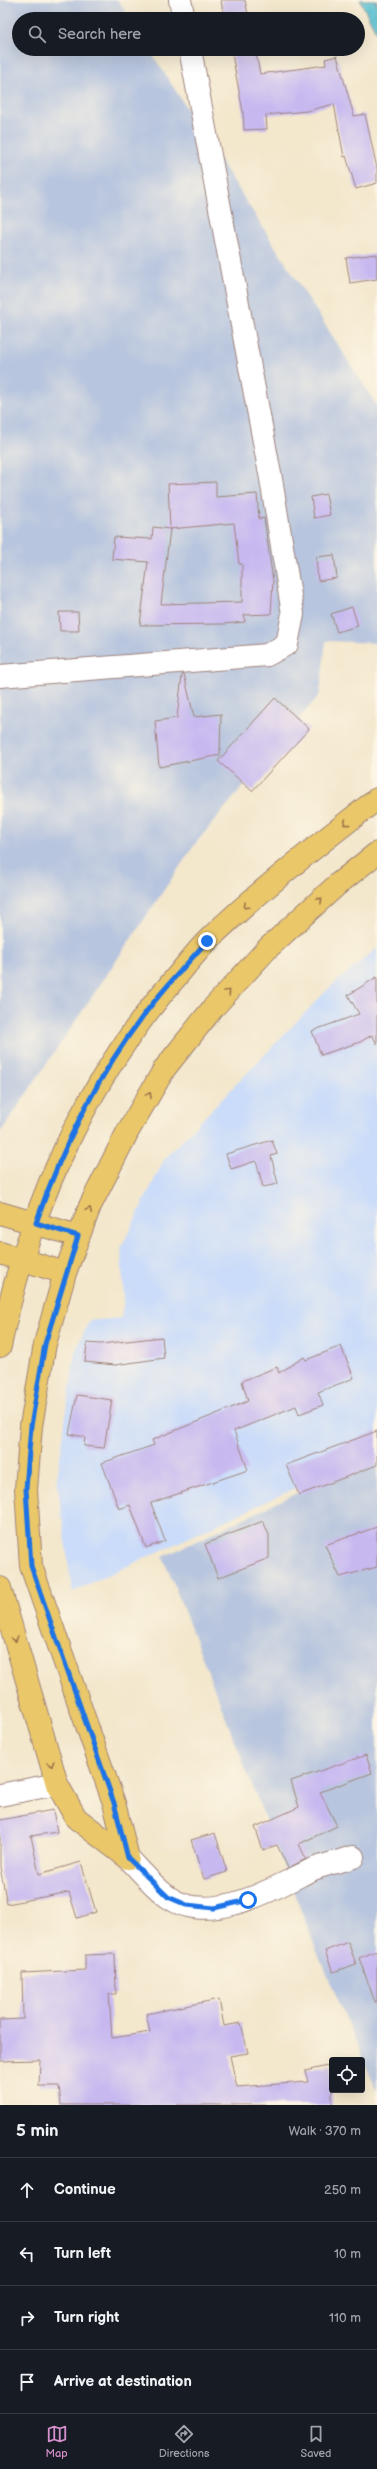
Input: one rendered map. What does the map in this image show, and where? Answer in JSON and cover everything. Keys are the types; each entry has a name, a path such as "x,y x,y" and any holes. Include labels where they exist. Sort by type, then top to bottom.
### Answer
{"main road":[{"path":"0,1346 10,1299 22,1260 61,1156 91,1094 146,1011 207,941 296,861 377,799"},
{"path":"128,1858 114,1803 31,1566 26,1489 31,1426 45,1344 65,1272 90,1206 128,1132 165,1068 213,1008 267,949 338,884 377,853"},
{"path":"0,1213 78,1236"},
{"path":"0,1253 65,1272"},
{"path":"0,1588 56,1784 76,1818 128,1858"}],"street":[{"path":"180,0 183,12"},
{"path":"0,676 267,655 287,644 293,614 271,479 191,56"},
{"path":"0,1795 56,1784"},
{"path":"128,1858 168,1897 187,1905 214,1908 248,1900 282,1886 310,1871 353,1857"}],"shaded area":[{"path":"0,0 118,0 126,12 12,12 12,56 153,56 377,406 377,643 326,641 320,694 195,844 0,1133"},
{"path":"377,948 377,1450 72,1592 57,1479 75,1352 89,1321 121,1318 124,1300 121,1248 165,1158 330,987"},
{"path":"377,1455 377,2091 365,2063 365,2057 362,2057 314,1944 163,1557"}],"water":[{"path":"360,0 377,0 377,34"}],"building":[{"path":"221,0 245,0 248,12 223,12"},
{"path":"232,56 256,56 260,74 326,65 325,59 337,56 354,116 365,114 377,168 377,183 356,189 346,156 344,157 334,104 307,111 266,115 267,129 244,130 243,112"},
{"path":"377,254 377,279 350,283 346,258"},
{"path":"216,482 216,497 257,494 259,519 264,518 273,581 271,614 244,615 245,622 224,624 140,625 148,562 112,559 114,537 152,539 153,527 170,529 168,484","holes":["234,523 239,564 242,564 242,602 161,604 170,529"]},
{"path":"326,494 330,515 314,518 311,497"},
{"path":"334,555 337,578 318,581 316,557"},
{"path":"352,607 358,626 337,632 331,614"},
{"path":"59,612 78,612 79,631 60,631"},
{"path":"184,674 194,717 221,714 220,755 159,767 155,721 177,718 182,675"},
{"path":"275,698 309,729 252,791 218,761"},
{"path":"377,977 377,1044 372,1035 360,1042 321,1055 312,1031 359,1014 348,995"},
{"path":"272,1140 277,1154 271,1156 278,1184 263,1187 256,1161 231,1169 226,1154"},
{"path":"162,1337 164,1358 115,1365 85,1362 87,1343 101,1344"},
{"path":"341,1346 354,1378 318,1392 323,1405 299,1414 296,1406 234,1431 248,1470 151,1503 165,1541 146,1548 130,1505 119,1509 102,1463 154,1445 152,1440 248,1401 242,1381 277,1367 279,1373 304,1357 306,1360"},
{"path":"77,1395 112,1400 104,1448 84,1446 85,1437 69,1434"},
{"path":"377,1431 377,1465 299,1495 286,1465"},
{"path":"263,1521 269,1535 269,1558 218,1578 205,1544"},
{"path":"377,1527 377,1567 340,1577 325,1545"},
{"path":"366,1755 372,1773 320,1792 337,1826 299,1844 306,1859 288,1868 277,1845 263,1850 255,1827 299,1807 291,1781"},
{"path":"53,1810 57,1832 31,1836 39,1874 81,1862 96,1912 77,1918 69,1892 7,1904 0,1867 0,1820"},
{"path":"215,1833 227,1872 204,1879 191,1840"},
{"path":"348,1942 356,1964 333,1972 325,1951"},
{"path":"377,1951 377,2002 375,2002 359,1958"},
{"path":"115,1954 116,1994 109,1994 112,2038 150,2032 146,2014 219,1999 224,2026 241,2023 248,2053 230,2056 237,2087 308,2082 305,2071 329,2066 329,2093 332,2093 332,2105 61,2105 59,2086 39,2086 40,2060 0,2061 0,2020 23,2019 22,1973 85,1970 85,1955"}],"ferry route":[{"path":"375,0 377,5"}],"route":[{"path":"207,941 146,1011 91,1094 61,1156 47,1190 36,1223 78,1236 65,1272 45,1344 31,1426 26,1489 31,1566 114,1803 128,1858 168,1897 187,1905 214,1908 248,1900"}]}
